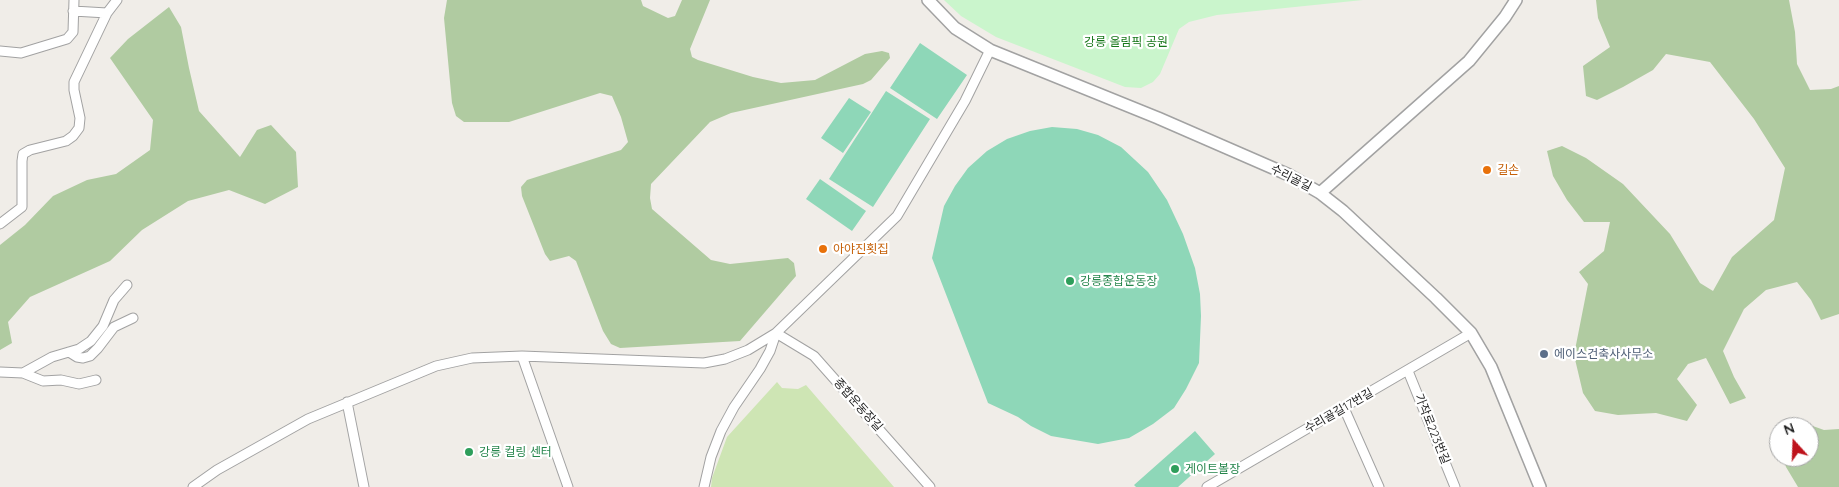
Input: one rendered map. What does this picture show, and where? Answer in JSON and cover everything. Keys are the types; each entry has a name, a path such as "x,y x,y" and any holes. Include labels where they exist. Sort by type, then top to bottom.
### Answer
{"street":[{"path":"0,50 21,53 67,40 73,32 74,0"},
{"path":"0,224 22,207 23,154 30,150 66,141 79,128 80,118 74,82 107,13 117,0"},
{"name":"수리골길","path":"928,0 955,28 990,50 1158,118 1289,175 1320,193 1429,291 1471,333 1491,367 1540,487"},
{"path":"1320,193 1469,60 1505,17 1516,0"},
{"path":"73,11 107,13"},
{"path":"193,487 217,470 308,419 436,366 472,358 522,356 704,363 725,359 748,350 776,333 898,216 965,101 990,50"},
{"path":"23,373 52,357 80,349 91,341 103,326 114,300 127,285"},
{"path":"70,352 77,358 90,356 114,327 133,318"},
{"path":"704,487 711,457 721,431 734,407 760,369 770,351 776,333"},
{"name":"종합운동장길","path":"776,333 814,356 930,487"},
{"name":"수리골길17번길","path":"1207,487 1471,333"},
{"path":"522,356 568,487"},
{"name":"가작로223번길","path":"1408,371 1455,487"},
{"path":"0,372 23,373 43,381 61,380 79,384 96,380"},
{"path":"347,402 364,487"},
{"path":"1344,408 1378,487"}],"green space":[{"path":"447,0 641,0 643,6 668,18 675,16 682,0 710,0 690,49 692,57 753,77 781,83 815,80 865,54 882,51 889,53 890,58 871,80 863,84 731,113 710,122 651,184 650,198 652,209 711,260 730,264 788,258 794,263 796,276 740,341 620,348 611,344 603,331 576,261 569,256 550,261 545,254 522,196 521,187 527,180 621,150 628,142 621,117 612,96 600,93 509,122 464,122 456,116 452,103 444,18"},
{"name":"강릉 올림픽 공원","path":"944,0 1363,0 1217,15 1189,22 1179,29 1160,74 1153,82 1141,88 1125,87 996,37 961,16"},
{"path":"1596,0 1789,0 1795,32 1797,64 1810,90 1831,89 1839,86 1839,314 1821,320 1811,300 1797,282 1766,290 1744,309 1723,351 1734,377 1746,398 1730,404 1706,358 1688,364 1677,379 1697,405 1687,421 1656,413 1618,415 1595,411 1583,393 1574,355 1588,284 1579,272 1604,251 1610,222 1584,222 1567,200 1553,176 1547,151 1562,146 1586,158 1623,184 1670,234 1700,283 1713,291 1732,257 1774,220 1785,168 1754,119 1710,62 1666,54 1653,70 1623,87 1597,100 1586,96 1583,66 1610,47 1598,18"},
{"path":"169,7 181,27 199,111 240,157 257,130 271,125 296,152 298,187 265,204 229,190 188,201 142,230 110,261 30,297 8,322 12,343 0,350 0,245 25,225 53,196 87,180 116,174 150,150 153,120 110,58 128,39"},
{"path":"920,43 967,75 937,119 890,88"},
{"path":"886,91 930,119 873,207 829,179"},
{"path":"849,98 871,112 843,153 821,138"},
{"name":"강릉종합운동장","path":"1052,127 1077,129 1098,135 1121,147 1148,172 1167,200 1183,234 1195,268 1200,294 1201,316 1199,363 1174,408 1153,424 1129,438 1098,444 1051,436 1018,417 988,403 932,258 944,206 968,168 987,151 1007,139 1030,131"},
{"path":"820,179 866,211 852,231 806,199"},
{"path":"777,382 782,388 798,389 806,385 894,487 711,487 712,478 727,437"},
{"path":"1819,428 1824,430 1839,429 1839,487 1798,487 1786,467 1819,467"},
{"name":"게이트볼장","path":"1195,431 1215,454 1178,487 1136,487 1134,485"}],"place":[{"name":"길손","path":"1487,170"},
{"name":"아야진횟집","path":"823,249"},
{"name":"강릉종합운동장","path":"1070,281"},
{"name":"에이스건축사사무소","path":"1544,354"},
{"name":"강릉 컬링 센터","path":"469,452"},
{"name":"게이트볼장","path":"1175,469"}]}
